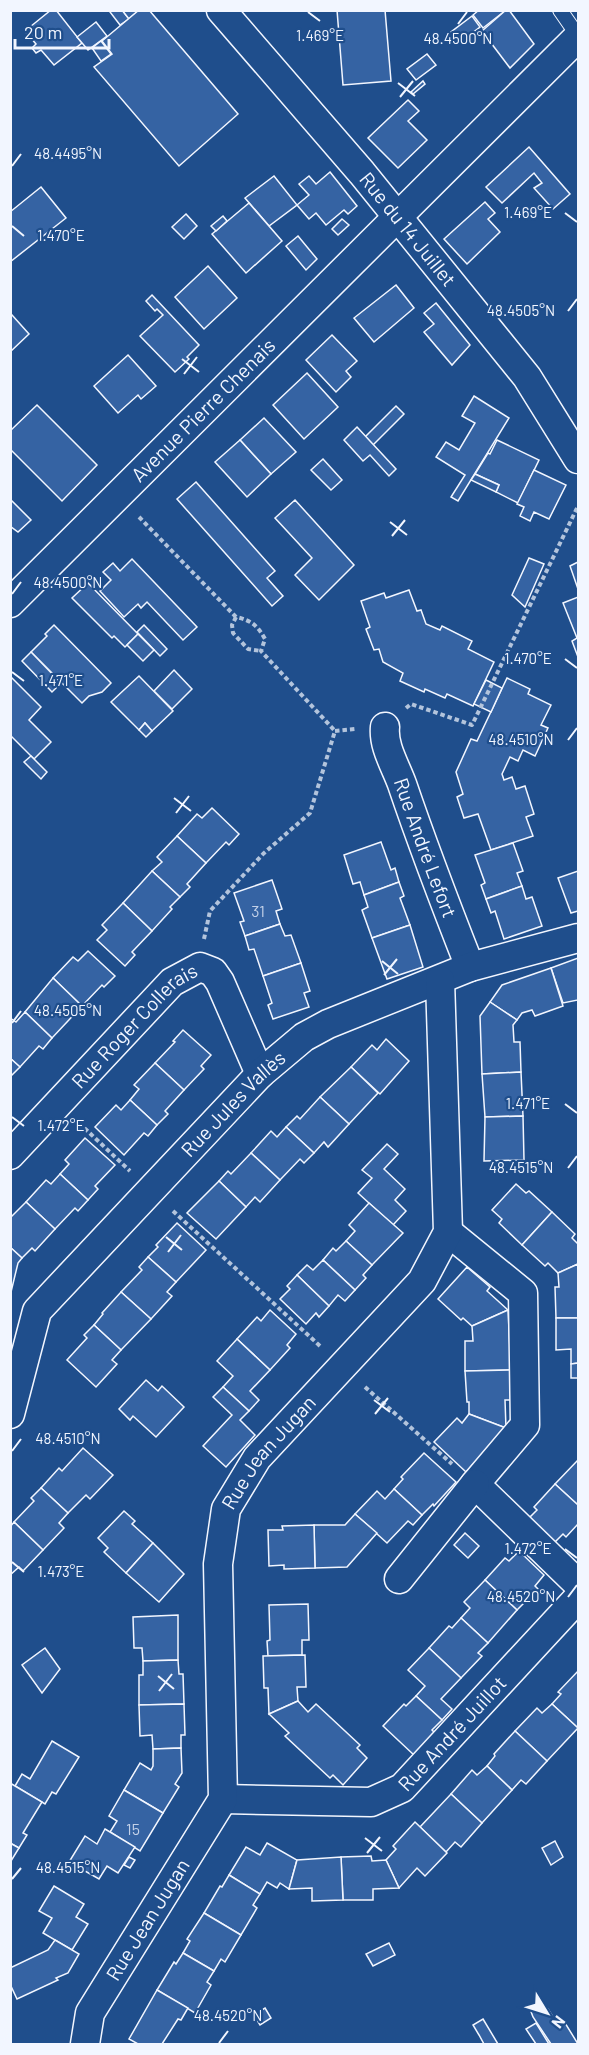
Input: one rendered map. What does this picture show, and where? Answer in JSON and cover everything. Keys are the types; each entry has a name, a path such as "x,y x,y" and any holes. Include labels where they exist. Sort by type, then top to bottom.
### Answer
{"street":[{"name":"Rue du 14 Juillet","path":"221,10 362,173 396,218 527,377 579,459"},
{"name":"Avenue Pierre Chenais","path":"10,603 579,36"},
{"name":"Rue André Lefort","path":"385,727 384,739 397,769 432,872 470,967"},
{"name":"Rue Jules Vallès","path":"10,1414 23,1315 37,1311 260,1074 304,1037 328,1024 470,967 579,938"},
{"name":"Rue Roger Collerais","path":"10,1155 172,982 200,967 213,972 220,982 260,1074"},
{"name":"Rue Jean Jugan","path":"85,2044 90,2013 223,1799 218,1564 226,1509 257,1458 422,1281 448,1232 440,980"},
{"path":"399,1579 525,1425 523,1293 448,1232"},
{"path":"475,1484 579,1584"},
{"name":"Rue André Juillot","path":"223,1799 371,1802 402,1788 579,1598"}],"lane":[{"path":"560,10 579,36"}],"path":[{"path":"119,495 236,617 254,623 260,629 265,639 261,651"},
{"path":"335,731 385,727 411,704 472,725 579,506"},
{"path":"236,617 232,625 233,633 248,649 261,651 335,731"},
{"path":"200,967 210,911 263,854 310,813 335,731"},
{"path":"58,1103 342,1367 475,1484"}],"building":[{"path":"51,10 56,10 82,43 54,65 41,50 36,53 32,48 36,44 25,31"},
{"path":"122,10 129,19 120,25 110,12"},
{"path":"122,10 139,10 129,19"},
{"path":"139,10 149,10 238,114 179,166 94,67 112,54 102,41"},
{"path":"337,10 385,10 391,81 343,85"},
{"path":"479,10 506,10 483,28 473,15"},
{"path":"506,10 509,10 534,44 510,68 482,31"},
{"path":"472,16 480,27 459,43 451,32"},
{"path":"96,22 107,36 88,50 77,37"},
{"path":"101,41 111,54 101,61 92,48"},
{"path":"427,54 436,65 416,80 407,69"},
{"path":"423,81 425,84 413,94 411,92"},
{"path":"408,100 419,111 408,121 427,140 398,168 368,138"},
{"path":"529,147 570,194 553,209 534,188 542,183 534,173 502,203 486,187"},
{"path":"330,172 357,206 348,214 344,210 326,225 316,213 309,219 297,205 309,195 299,184 309,176 316,184"},
{"path":"274,176 297,205 269,226 245,198"},
{"path":"41,187 66,218 10,262 10,212"},
{"path":"485,202 495,213 488,219 500,232 467,264 444,239"},
{"path":"249,203 282,241 246,273 212,234"},
{"path":"186,214 197,226 184,239 172,227"},
{"path":"223,216 227,221 216,231 211,226"},
{"path":"342,219 349,225 338,235 332,229"},
{"path":"298,236 317,259 306,270 286,246"},
{"path":"208,266 237,298 204,329 175,297"},
{"path":"396,285 414,308 374,342 354,318"},
{"path":"152,295 199,345 187,357 189,359 175,372 140,336 163,315 157,309 155,311 146,301"},
{"path":"436,303 470,345 452,365 424,332 434,324 424,313"},
{"path":"12,315 29,334 10,352 10,317"},
{"path":"332,335 357,361 346,371 351,377 336,392 306,360"},
{"path":"128,355 156,386 141,399 138,395 118,413 94,386"},
{"path":"307,373 338,407 304,439 273,405"},
{"path":"474,396 509,418 458,501 451,497 465,475 436,457 446,442 459,450 475,423 462,416"},
{"path":"37,405 97,465 62,501 10,449 10,431"},
{"path":"396,406 404,414 373,445 365,437"},
{"path":"264,418 296,452 271,474 240,440"},
{"path":"357,427 396,469 389,476 370,455 363,461 344,440"},
{"path":"240,440 271,474 247,497 215,462"},
{"path":"497,440 539,460 518,503 496,492 499,485 475,474"},
{"path":"323,459 342,480 331,490 311,470"},
{"path":"534,470 566,485 549,519 534,512 530,521 520,516 524,507 517,504"},
{"path":"475,474 499,485 496,492 471,480"},
{"path":"196,482 275,571 267,578 283,596 272,606 177,499"},
{"path":"10,499 31,520 18,532 10,526"},
{"path":"295,500 354,565 319,600 295,575 312,558 275,518"},
{"path":"529,558 544,564 525,607 512,595"},
{"path":"132,559 197,627 183,640 147,602 141,608 138,604 124,617 100,591 111,580 103,572 113,563 120,571"},
{"path":"578,562 578,589 570,566"},
{"path":"88,583 138,634 125,647 114,636 112,638 72,598"},
{"path":"409,590 417,611 421,610 426,624 440,630 442,626 472,641 468,649 494,662 473,706 447,694 445,698 425,689 424,692 400,681 403,673 383,662 379,649 374,650 366,629 370,627 361,601 384,593 386,598"},
{"path":"578,597 578,638 577,638 563,603"},
{"path":"54,625 111,683 102,692 89,696 82,703 31,652 47,636 45,634"},
{"path":"144,625 167,649 160,656 137,632"},
{"path":"138,634 154,650 143,661 127,645"},
{"path":"578,638 578,657 572,641"},
{"path":"31,652 61,683 52,692 22,661"},
{"path":"174,670 192,689 172,709 154,691"},
{"path":"10,676 41,707 29,720 51,742 34,759 10,735"},
{"path":"139,676 173,711 152,731 145,723 139,730 111,702"},
{"path":"507,678 530,689 528,694 551,705 541,725 548,728 535,756 523,750 518,761 510,757 502,774 504,780 512,777 516,789 525,786 534,814 526,817 533,836 491,850 478,814 464,818 457,797 463,794 456,772 471,739 477,741"},
{"path":"486,680 502,688 491,712 474,704"},
{"path":"145,723 152,731 146,737 139,730"},
{"path":"31,756 47,772 41,779 24,762"},
{"path":"212,808 239,834 229,845 226,842 206,863 177,836 197,814 202,818"},
{"path":"177,836 206,863 187,884 190,887 180,897 152,871 162,862 157,857"},
{"path":"381,842 391,870 395,868 399,882 364,895 360,882 353,884 344,855"},
{"path":"513,843 523,871 517,873 522,886 486,899 481,885 485,883 475,855"},
{"path":"152,871 180,897 152,931 123,903"},
{"path":"578,871 578,911 571,913 558,878"},
{"path":"272,880 282,909 276,911 280,924 245,936 240,922 244,921 234,893"},
{"path":"399,882 404,896 400,898 410,925 372,938 362,910 368,907 364,895"},
{"path":"522,886 526,899 532,897 542,926 504,939 495,911 491,913 486,899"},
{"path":"123,903 152,931 132,952 135,955 125,966 97,940 107,930 102,925"},
{"path":"280,924 285,936 291,935 301,963 263,976 254,949 249,950 245,936"},
{"path":"410,925 423,967 387,979 372,938"},
{"path":"88,951 115,976 104,987 102,985 82,1006 53,978 73,957 78,961"},
{"path":"578,958 578,1000 563,1003 551,968"},
{"path":"301,963 310,991 304,993 309,1007 273,1019 268,1005 272,1003 263,976"},
{"path":"551,968 563,1006 535,1016 532,1010 522,1013 517,1020 490,1002 502,985"},
{"path":"53,978 82,1006 52,1038 25,1012"},
{"path":"490,1002 517,1020 513,1025 514,1042 520,1042 521,1072 482,1074 480,1016"},
{"path":"25,1012 52,1038 43,1049 39,1046 20,1067 10,1058 10,1018 16,1022"},
{"path":"183,1030 211,1055 201,1066 204,1069 184,1090 155,1063"},
{"path":"386,1039 409,1061 380,1094 351,1067 372,1045 377,1050"},
{"path":"10,1058 20,1067 10,1077"},
{"path":"155,1063 184,1090 165,1111 168,1114 157,1125 130,1100 139,1089 134,1085"},
{"path":"351,1067 378,1093 349,1124 320,1097"},
{"path":"521,1072 523,1116 485,1117 482,1074"},
{"path":"320,1097 349,1124 328,1147 324,1142 314,1153 286,1127 297,1116 300,1119"},
{"path":"130,1100 157,1125 148,1136 144,1133 124,1155 95,1127 116,1105 121,1110"},
{"path":"523,1116 524,1160 484,1161 485,1117"},
{"path":"286,1127 314,1153 304,1163 300,1159 280,1180 251,1153 271,1131 277,1137"},
{"path":"85,1138 115,1165 95,1186 98,1189 88,1200 60,1174 69,1164 65,1160"},
{"path":"387,1144 398,1154 384,1169 405,1189 395,1200 406,1211 393,1225 358,1193 372,1178 362,1170"},
{"path":"251,1153 280,1180 260,1202 255,1197 246,1207 219,1181 228,1171 231,1174"},
{"path":"60,1174 88,1200 78,1211 75,1208 55,1229 26,1202 46,1180 51,1184"},
{"path":"219,1181 246,1207 216,1239 187,1213"},
{"path":"516,1184 526,1193 529,1191 552,1212 522,1245 499,1223 502,1219 492,1210"},
{"path":"26,1202 55,1229 35,1251 32,1248 22,1258 10,1247 10,1218"},
{"path":"369,1203 403,1233 372,1265 346,1241 355,1231 349,1225"},
{"path":"552,1212 575,1234 572,1238 578,1244 578,1264 558,1273 548,1263 545,1266 522,1245"},
{"path":"177,1223 206,1250 176,1282 148,1257"},
{"path":"346,1241 372,1265 363,1275 366,1278 355,1290 323,1260 333,1248 336,1251"},
{"path":"10,1247 22,1258 18,1263 11,1292"},
{"path":"148,1257 176,1282 167,1292 172,1296 151,1319 121,1292 142,1270 139,1267"},
{"path":"323,1260 355,1290 345,1301 338,1295 329,1306 297,1275 307,1265 313,1270"},
{"path":"578,1264 578,1318 556,1318 555,1287 559,1287 558,1273"},
{"path":"467,1267 490,1287 487,1291 508,1310 472,1326 463,1318 461,1320 438,1299"},
{"path":"297,1275 329,1306 319,1317 316,1313 306,1324 280,1299 290,1289 287,1286"},
{"path":"121,1292 151,1319 121,1350 94,1325"},
{"path":"270,1310 296,1334 287,1345 290,1348 270,1370 237,1339 257,1317 261,1321"},
{"path":"508,1310 511,1370 465,1371 465,1341 473,1341 472,1326"},
{"path":"556,1318 578,1318 578,1363 571,1364 571,1349 556,1350"},
{"path":"94,1325 121,1350 112,1360 117,1364 96,1387 67,1360 87,1338 84,1335"},
{"path":"237,1339 270,1370 250,1391 259,1400 249,1411 223,1387 233,1376 217,1361"},
{"path":"578,1363 578,1378 571,1378 571,1364"},
{"path":"511,1370 512,1400 505,1400 506,1428 469,1414 465,1371"},
{"path":"146,1380 158,1391 162,1386 184,1407 156,1437 133,1416 130,1420 119,1409"},
{"path":"223,1387 249,1411 240,1420 255,1435 226,1467 203,1446 232,1415 213,1397"},
{"path":"469,1414 506,1428 466,1472 434,1442 457,1418 462,1423"},
{"path":"83,1448 113,1475 90,1499 86,1495 68,1513 41,1488 59,1468 62,1471"},
{"path":"424,1453 456,1482 434,1506 433,1504 422,1515 394,1489 403,1479 401,1477"},
{"path":"578,1462 578,1505 555,1484"},
{"path":"555,1484 578,1505 578,1524 566,1537 563,1534 553,1544 527,1520 537,1510 534,1507"},
{"path":"41,1488 68,1513 59,1523 64,1528 43,1550 14,1522 34,1501 31,1498"},
{"path":"394,1489 422,1515 413,1525 408,1521 387,1543 355,1514 377,1491 385,1499"},
{"path":"124,1511 135,1521 132,1524 153,1543 126,1573 104,1552 108,1548 98,1538"},
{"path":"355,1514 377,1533 347,1567 315,1568 314,1525 345,1525"},
{"path":"14,1522 43,1550 23,1571 19,1567 10,1575 10,1527"},
{"path":"314,1525 315,1568 284,1569 284,1565 269,1566 268,1530 283,1530 282,1526"},
{"path":"465,1533 479,1546 468,1558 454,1545"},
{"path":"153,1543 184,1574 159,1602 126,1573"},
{"path":"519,1551 544,1575 535,1586 538,1589 517,1610 485,1580 505,1558 509,1561"},
{"path":"485,1580 517,1610 488,1643 461,1618 470,1608 464,1602"},
{"path":"308,1604 309,1640 302,1640 302,1655 268,1656 269,1605"},
{"path":"178,1615 178,1660 143,1661 142,1648 134,1648 133,1617"},
{"path":"461,1618 488,1643 478,1653 482,1656 461,1678 429,1648 449,1626 452,1628"},
{"path":"45,1648 60,1669 42,1693 22,1665"},
{"path":"429,1648 461,1678 441,1699 452,1709 442,1720 416,1696 425,1686 408,1670"},
{"path":"305,1655 306,1687 297,1687 298,1701 269,1714 268,1688 264,1688 263,1656"},
{"path":"178,1660 179,1674 183,1674 184,1704 139,1705 139,1675 143,1675 143,1661"},
{"path":"578,1671 578,1728 552,1704 561,1694 558,1692"},
{"path":"416,1696 442,1720 432,1730 436,1734 415,1756 383,1726 404,1704 406,1706"},
{"path":"298,1701 308,1712 316,1704 360,1745 357,1748 367,1758 343,1785 333,1775 330,1778 285,1736 289,1733 269,1714"},
{"path":"184,1704 185,1735 181,1735 181,1748 153,1749 152,1735 140,1736 139,1705"},
{"path":"552,1704 578,1728 547,1761 515,1731 537,1708 542,1713"},
{"path":"515,1731 547,1761 526,1784 521,1780 512,1790 487,1766 495,1756 494,1754"},
{"path":"52,1741 79,1757 56,1794 52,1792 45,1804 15,1786 22,1774 30,1779"},
{"path":"181,1748 182,1773 175,1784 179,1787 163,1813 124,1790 140,1763 151,1770 153,1749"},
{"path":"487,1766 512,1790 482,1823 451,1794 472,1770 477,1775"},
{"path":"10,1783 42,1802 23,1833 27,1835 19,1848 10,1843"},
{"path":"124,1790 163,1813 140,1851 110,1832 117,1821 109,1816"},
{"path":"451,1794 482,1823 461,1847 455,1842 446,1852 420,1827"},
{"path":"415,1822 447,1853 425,1876 417,1868 399,1888 386,1860 396,1849 393,1846"},
{"path":"105,1829 135,1847 118,1873 107,1866 99,1879 69,1862 85,1836 97,1844"},
{"path":"555,1841 563,1857 551,1865 542,1848"},
{"path":"10,1843 19,1848 11,1861 10,1861"},
{"path":"267,1843 297,1860 289,1889 280,1883 277,1888 267,1882 260,1894 229,1875 246,1847 260,1855"},
{"path":"371,1856 372,1861 386,1860 399,1888 373,1889 373,1900 343,1900 341,1857"},
{"path":"129,1857 135,1860 130,1868 124,1865"},
{"path":"341,1857 343,1900 312,1901 312,1888 289,1889 297,1860"},
{"path":"229,1875 260,1894 253,1905 257,1908 241,1935 204,1913"},
{"path":"54,1886 84,1904 76,1917 88,1924 72,1950 43,1933 52,1918 39,1911"},
{"path":"204,1913 241,1935 225,1962 221,1959 214,1971 183,1953 190,1941 187,1939"},
{"path":"55,1940 79,1954 68,1973 17,1999 10,1984 10,1968 48,1950"},
{"path":"389,1943 395,1955 373,1966 366,1954"},
{"path":"183,1953 214,1971 207,1982 211,1985 195,2013 157,1990 174,1962 176,1964"},
{"path":"157,1990 188,2008 162,2044 138,2044 129,2039"},
{"path":"535,2006 539,2013 548,2009 556,2022 562,2018 578,2044 551,2044 533,2017 530,2009"},
{"path":"265,2008 271,2018 260,2025 254,2015"},
{"path":"483,2019 498,2044 484,2044 473,2025"},
{"path":"536,2023 549,2044 536,2044 526,2029"}]}
